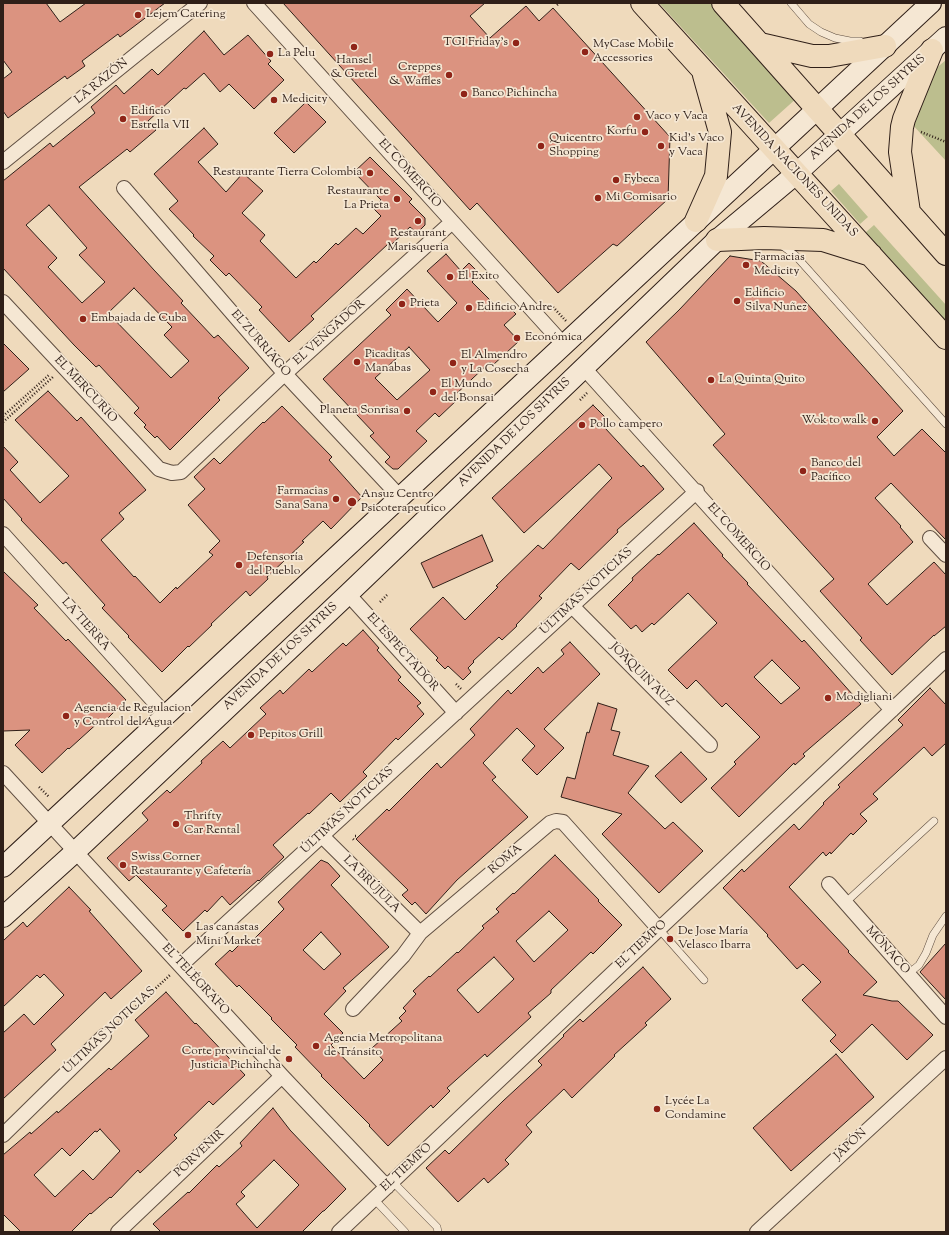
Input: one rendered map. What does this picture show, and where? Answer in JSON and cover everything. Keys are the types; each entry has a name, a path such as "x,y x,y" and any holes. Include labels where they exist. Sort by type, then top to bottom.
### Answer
{"main road":[{"name":"AVENIDA NACIONES UNIDAS","path":"642,3 946,338"},
{"path":"723,3 946,254"},
{"path":"3,867 774,149 817,108 879,42 931,3"},
{"path":"760,44 812,56 829,56 879,42"},
{"path":"909,212 900,152 902,127 904,119 939,44"},
{"name":"AVENIDA DE LOS SHYRIS","path":"3,917 75,852 348,594 717,240 797,173 939,44"},
{"path":"696,221 716,176 720,132 703,72"},
{"path":"717,240 773,238 823,240 872,256"}],"street":[{"name":"LA RAZÓN","path":"3,162 200,3"},
{"name":"EL COMERCIO","path":"254,3 564,345"},
{"name":"EL ZURRIAGO","path":"124,188 286,374 400,497"},
{"name":"EL VENGADOR","path":"172,473 181,472 452,222"},
{"name":"EL MERCURIO","path":"3,302 159,469 172,473"},
{"name":"EL COMERCIO","path":"584,367 892,710"},
{"name":"ÚLTIMAS NOTICIAS","path":"181,965 696,491"},
{"name":"LA TIERRA","path":"3,534 166,715"},
{"path":"930,538 946,555"},
{"name":"EL ESPECTADOR","path":"348,594 456,713"},
{"name":"JOAQUIN AUZ","path":"572,606 710,745"},
{"name":"EL TIEMPO","path":"339,1232 946,660"},
{"name":"EL TELÉGRAFO","path":"3,773 282,1076 390,1184"},
{"name":"ROMA","path":"352,1009 403,956 420,933 550,823 556,821 563,822 659,929"},
{"name":"LA BRÚJULA","path":"322,836 420,933"},
{"name":"MÓNACO","path":"829,884 946,1017"},
{"name":"ÚLTIMAS NOTICIAS","path":"3,1135 104,1036"},
{"name":"JAPÓN","path":"757,1232 946,1058"},
{"name":"PORVENIR","path":"118,1232 282,1076"}],"lane":[{"path":"791,3 810,24 821,32 835,38 850,41 879,42"},
{"path":"773,238 795,255 946,424"},
{"path":"845,903 934,821"},
{"path":"908,974 919,965 926,953 933,935 946,916"},
{"path":"659,929 704,980"},
{"path":"390,1184 437,1227 438,1232"},
{"path":"374,1199 406,1232"}],"path":[{"path":"920,132 946,142"},
{"path":"553,306 569,324"},
{"path":"3,416 61,364"},
{"path":"3,422 53,376"},
{"path":"580,400 587,393"},
{"path":"380,602 386,595"},
{"path":"39,787 49,798"},
{"name":"ÚLTIMAS NOTICIAS","path":"104,1036 181,965"}],"green space":[{"path":"659,3 712,3 798,97 769,123"},
{"path":"946,60 946,161 910,122 934,70"},
{"path":"839,184 868,217 860,224 831,191"},
{"path":"874,225 946,305 946,323 865,233"}],"building":[{"path":"3,3 46,3 60,22 86,3 165,3 120,37 118,34 82,61 85,66 67,79 65,76 8,118 3,111 3,79 12,72 3,60"},
{"name":"Quicentro Shopping","path":"283,3 485,3 470,16 490,38 526,6 539,21 553,8 670,137 668,199 617,246 613,244 558,293 477,203 470,210"},
{"path":"204,31 224,55 248,35 271,61 268,64 284,80 254,109 229,84 220,92 204,73 186,89 184,88 148,121 156,130 130,152 127,149 79,187 183,301 181,303 214,338 218,335 249,368 218,398 220,400 170,450 157,436 155,438 144,427 146,425 134,413 139,408 99,365 96,367 74,345 3,268 3,181 50,143 53,147 95,113 91,107 116,85 124,94 152,69 158,75","holes":["49,205 87,248 79,255 105,282 82,303 48,267 57,258 26,225","134,288 172,327 164,335 189,361 171,378 108,313"]},
{"path":"306,102 326,122 294,153 274,133"},
{"path":"204,128 218,144 198,162 226,192 243,173 263,191 242,213 265,235 260,241 296,278 314,261 316,263 336,243 338,245 356,228 363,234 381,216 373,208 381,200 354,172 370,157 412,199 409,202 425,218 425,225 417,233 410,227 390,246 388,244 311,316 314,319 289,342 259,310 262,307 229,273 226,276 210,260 214,256 193,236 194,235 169,209 178,201 154,174"},
{"path":"446,254 461,271 469,263 480,274 472,282 500,310 506,304 516,314 504,325 519,341 493,365 490,362 454,396 458,399 439,417 435,413 416,431 427,441 398,469 393,469 385,462 390,457 370,436 374,433 323,379 391,315 386,310 407,289 438,322 457,303 427,271","holes":["409,347 430,370 397,400 375,378"]},
{"path":"730,256 761,261 796,291 903,411 877,437 894,456 922,429 946,453 946,540 891,483 875,498 901,526 900,527 913,542 868,584 887,605 934,562 946,575 946,626 934,635 892,675 860,640 862,638 820,591 834,579 713,445 725,434 646,342 679,310"},
{"path":"3,343 29,369 3,392"},
{"path":"48,391 77,421 81,417 146,490 119,513 124,519 101,540 134,577 135,576 160,603 213,555 209,552 220,541 188,505 205,489 194,477 214,458 220,464 263,422 264,423 282,406 332,457 329,460 362,497 331,529 323,521 250,596 246,591 162,672 102,608 105,605 66,562 63,564 21,520 22,519 3,498 3,446 18,462 10,470 40,503 69,476 15,420"},
{"path":"593,405 611,423 605,428 641,467 643,465 664,489 617,530 618,532 579,570 571,563 539,596 542,598 516,625 517,626 502,640 499,637 473,661 474,662 468,668 471,672 463,680 448,666 445,669 436,660 438,658 410,629 443,597 465,620 498,587 496,586 538,545 543,549 612,478 599,464 524,533 492,498"},
{"path":"694,523 723,555 722,556 748,583 747,584 802,642 804,640 861,704 803,754 805,756 795,765 794,763 739,817 711,788 736,764 734,762 760,737 726,703 722,707 696,680 687,689 668,670 717,623 688,593 654,625 652,623 642,632 636,625 631,629 608,605 633,580 632,578 658,554 659,555","holes":["772,660 800,688 781,704 754,677"]},
{"path":"482,535 493,561 433,588 421,563"},
{"path":"3,571 38,605 34,608 66,641 68,639 126,700 104,722 101,720 69,749 68,748 42,773 15,745 30,730 3,731"},
{"path":"363,630 379,648 377,650 401,677 398,680 421,703 417,706 424,714 398,740 396,738 363,772 367,776 340,802 331,793 273,845 284,857 259,881 258,880 230,905 222,896 207,912 205,910 183,931 162,910 167,906 136,875 129,881 107,858 148,820 142,813 167,790 170,793 223,741 230,748 266,714 260,708 280,690 283,694 309,669 312,672 343,643 346,646"},
{"path":"570,642 600,674 544,729 564,748 537,775 522,760 535,746 517,728 483,763 496,777 492,780 528,817 457,880 426,914 415,902 412,905 402,895 408,890 356,839 387,809 389,811 437,763 441,768 475,735 470,729 508,690 511,694 538,667 543,673 564,654 561,650"},
{"path":"930,688 946,705 946,743 932,756 924,747 873,794 878,799 860,814 867,821 853,835 851,833 831,854 830,852 826,856 823,852 789,887 877,982 863,995 898,1001 933,1035 907,1060 872,1024 842,1053 830,1041 836,1035 802,1000 821,982 803,964 797,969 767,936 768,935 723,888 742,869 744,872 794,824 799,830 824,804 823,803 840,787 838,785 903,725 898,720"},
{"path":"598,703 617,709 611,730 620,732 613,755 649,766 628,793 665,829 673,822 703,851 659,893 602,834 622,814 561,797 567,777 575,779 587,732 589,733"},
{"path":"681,752 707,779 681,803 655,776"},
{"path":"555,855 622,925 593,954 591,952 551,990 551,993 528,1013 531,1017 487,1057 485,1054 447,1088 450,1091 433,1108 431,1105 388,1146 369,1126 370,1125 321,1076 322,1075 295,1047 297,1045 271,1019 272,1018 239,985 237,987 215,964 230,950 232,952 246,938 251,942 284,909 278,902 321,860 328,863 340,876 331,885 389,947 343,988 346,991 324,1014 343,1033 331,1045 364,1079 383,1060 372,1048 402,1021 399,1018 406,1011 403,1008 416,994 413,991 457,952 458,953 484,928 482,926 499,912 496,909 513,893 514,894","holes":["549,911 568,930 534,962 516,941","321,932 341,954 324,970 303,950","494,957 514,979 478,1013 457,990"]},
{"path":"69,887 91,910 89,911 142,971 111,999 105,992 51,1044 56,1050 3,1099 3,1033 24,1014 34,1025 64,995 44,974 40,978 37,975 3,1007 3,941 23,922 27,927"},
{"path":"946,943 946,1000 920,972"},
{"path":"643,967 671,999 645,1023 647,1025 614,1055 615,1056 572,1098 564,1089 526,1125 532,1132 505,1160 509,1164 488,1183 484,1178 458,1202 426,1168 445,1150 449,1154 542,1065 538,1061 564,1036 563,1035 580,1019 583,1022"},
{"path":"166,992 245,1075 213,1105 209,1101 174,1135 177,1138 140,1173 138,1170 111,1198 110,1197 91,1214 90,1213 71,1232 21,1232 3,1214 3,1155 30,1132 31,1134 57,1111 58,1113 109,1068 111,1070 149,1036 135,1020","holes":["100,1129 120,1151 93,1180 83,1170 55,1197 34,1175 62,1148 70,1156 95,1131 97,1132"]},
{"path":"836,1054 874,1097 791,1171 753,1128"},
{"path":"273,1108 290,1130 346,1189 302,1232 161,1232 153,1224 188,1192 189,1193 217,1165 219,1167 242,1146 240,1143","holes":["274,1160 299,1185 257,1228 236,1204 245,1196 241,1192"]}],"place":[{"name":"Lejem Catering","path":"138,15"},
{"name":"TGI Friday's","path":"516,43"},
{"name":"Hansel & Gretel","path":"354,47"},
{"name":"MyCase Mobile Accessories","path":"585,52"},
{"name":"La Pelu","path":"270,54"},
{"name":"Creppes & Waffles","path":"449,75"},
{"name":"Banco Pichincha","path":"464,94"},
{"name":"Medicity","path":"274,100"},
{"name":"Vaco y Vaca","path":"637,117"},
{"name":"Edificio Estrella VII","path":"123,119"},
{"name":"Korfu","path":"645,132"},
{"name":"Quicentro Shopping","path":"541,146"},
{"name":"Kid's Vaco y Vaca","path":"661,146"},
{"name":"Restaurante Tierra Colombia","path":"370,173"},
{"name":"Fybeca","path":"616,180"},
{"name":"Mi Comisario","path":"598,198"},
{"name":"Restaurante La Prieta","path":"397,199"},
{"name":"Restaurant Marisqueria","path":"418,221"},
{"name":"Farmacias Medicity","path":"746,265"},
{"name":"El Exito","path":"450,277"},
{"name":"Edificio Silva Nuñez","path":"737,301"},
{"name":"Prieta","path":"402,304"},
{"name":"Edificio Andre","path":"469,308"},
{"name":"Embajada de Cuba","path":"83,319"},
{"name":"Económica","path":"517,338"},
{"name":"Picaditas Manabas","path":"357,362"},
{"name":"El Almendro y La Cosecha","path":"453,363"},
{"name":"La Quinta Quito","path":"711,380"},
{"name":"El Mundo del Bonsai","path":"433,392"},
{"name":"Planeta Sonrisa","path":"407,411"},
{"name":"Wok to walk","path":"875,421"},
{"name":"Pollo campero","path":"582,425"},
{"name":"Banco del Pacífico","path":"803,471"},
{"name":"Farmacias Sana Sana","path":"336,499"},
{"name":"Ansuz Centro Psicoterapeutico","path":"352,502"},
{"name":"Defensoría del Pueblo","path":"239,565"},
{"name":"Modigliani","path":"828,698"},
{"name":"Agencia de Regulacion y Control del Agua","path":"66,716"},
{"name":"Pepitos Grill","path":"251,735"},
{"name":"Thrifty Car Rental","path":"176,824"},
{"name":"Swiss Corner Restaurante y Cafetería","path":"123,865"},
{"name":"Las canastas Mini Market","path":"188,935"},
{"name":"De Jose María Velasco Ibarra","path":"670,939"},
{"name":"Agencia Metropolitana de Tránsito","path":"316,1046"},
{"name":"Corte provincial de Justicia Pichincha","path":"289,1059"},
{"name":"Lycée La Condamine","path":"657,1109"}]}
